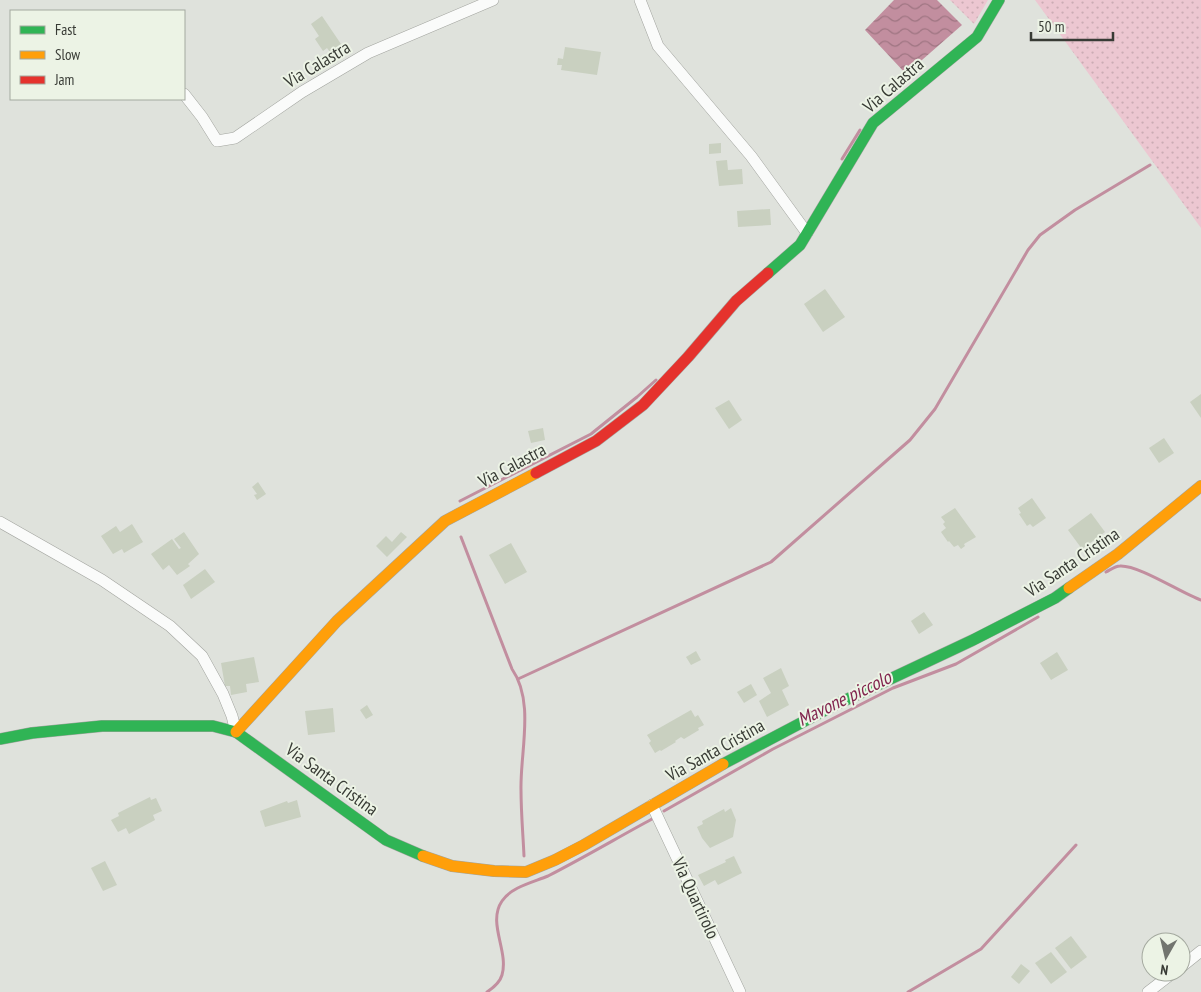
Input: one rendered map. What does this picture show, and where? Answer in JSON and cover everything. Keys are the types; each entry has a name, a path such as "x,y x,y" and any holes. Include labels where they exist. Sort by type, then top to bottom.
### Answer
{"street":[{"name":"Via Calastra","path":"185,95 202,117 216,141 235,138 302,92 368,53 493,0"},
{"path":"640,0 658,46 751,156 807,233"},
{"name":"Via Calastra","path":"236,732 337,620 445,520 596,441 643,405 688,357 736,301 800,245 873,123 977,37 1000,0"},
{"name":"Via Santa Cristina","path":"0,739 32,733 102,726 213,726 236,732 386,840 424,857 452,866 494,871 526,872 584,845 652,805 835,705 973,640 1055,598 1118,554 1201,486"},
{"path":"0,522 102,580 170,626 202,656 223,694 236,732"},
{"name":"Via Quartirolo","path":"652,805 740,992"},
{"path":"1148,992 1161,982"}],"shaded area":[{"path":"950,0 988,0 974,24"},
{"path":"1035,0 1201,0 1201,228"}],"water":[{"path":"894,0 937,0 962,25 906,74 865,30"}],"building":[{"path":"322,16 341,44 330,52 327,48 323,51 315,39 319,36 311,24"},
{"path":"565,47 601,52 597,75 561,70 562,65 557,65 558,58 563,59"},
{"path":"721,143 721,153 709,154 709,144"},
{"path":"727,160 728,170 742,169 743,184 719,186 716,161"},
{"path":"770,209 771,225 738,227 737,211"},
{"path":"825,289 845,317 823,332 804,304"},
{"path":"1201,394 1201,418 1190,402"},
{"path":"729,400 742,420 729,429 715,408"},
{"path":"543,428 545,440 531,443 528,431"},
{"path":"1164,438 1174,453 1159,463 1149,448"},
{"path":"258,482 266,494 257,500 254,495 257,494 252,487"},
{"path":"1032,498 1046,518 1033,527 1030,524 1027,526 1019,514 1021,513 1018,508"},
{"path":"955,508 976,537 964,544 965,546 961,549 958,545 954,547 948,542 941,532 946,528 943,524 945,522 941,517"},
{"path":"1091,513 1105,532 1082,549 1068,530"},
{"path":"132,524 143,542 124,553 122,549 113,554 101,536 116,526 120,532"},
{"path":"184,532 199,554 188,564 190,566 177,575 169,565 163,570 151,554 172,539 179,549 181,548 174,539"},
{"path":"401,532 407,537 387,557 376,546 386,536 392,542"},
{"path":"511,543 527,572 505,584 489,555"},
{"path":"205,569 215,582 191,599 183,585"},
{"path":"924,612 933,625 919,634 911,621"},
{"path":"696,651 701,660 691,665 686,657"},
{"path":"1057,652 1068,670 1051,680 1040,663"},
{"path":"254,657 259,682 246,684 247,692 231,695 230,686 225,686 221,663"},
{"path":"781,668 789,686 782,690 789,705 767,717 759,701 771,693 763,678"},
{"path":"751,684 757,695 744,703 737,692"},
{"path":"367,705 373,715 366,719 360,710"},
{"path":"333,708 335,732 308,735 305,711"},
{"path":"691,710 695,717 698,715 704,725 684,739 681,737 676,742 655,753 647,735"},
{"path":"150,797 151,800 156,798 162,811 153,815 155,820 129,834 126,828 118,832 111,820 119,816 118,813"},
{"path":"297,800 301,817 265,827 260,811 287,801 288,803"},
{"path":"731,808 736,820 733,837 710,848 702,838 697,827 703,824 702,821 724,809 725,812"},
{"path":"734,856 742,873 718,885 715,880 704,886 698,875 726,862 725,860"},
{"path":"105,861 117,885 103,891 91,868"},
{"path":"1071,936 1087,957 1071,969 1055,948"},
{"path":"1051,952 1067,972 1051,984 1035,963"},
{"path":"1021,964 1030,971 1019,984 1011,977"}],"waterway":[{"path":"842,159 860,130"},
{"path":"518,679 771,562 910,440 935,409 1028,250 1040,235 1075,210 1150,165"},
{"path":"460,501 591,434 656,380"},
{"path":"461,537 523,696 525,728 521,790 524,856"},
{"name":"Mavone piccolo","path":"1106,572 1118,566 1128,567 1149,574 1201,600"},
{"name":"Mavone piccolo","path":"664,811 773,749 893,688 956,664 1038,617"},
{"name":"Mavone piccolo","path":"487,992 496,985 502,975 503,956 497,928 497,918 498,910 506,896 517,889 548,876 652,819"},
{"name":"Mavone piccolo","path":"908,992 981,949 1076,845"}],"traffic: fast":[{"path":"768,273 800,245 873,123 977,37 999,0"},
{"path":"723,764 835,705 973,640 1055,598 1069,588"},
{"path":"0,739 32,733 102,726 213,726 236,732 386,840 423,856"}],"traffic: slow":[{"path":"236,732 337,621 445,521 536,473"},
{"path":"1069,588 1118,554 1201,486"},
{"path":"423,856 452,866 494,871 526,872 584,845 723,764"}],"traffic: jam":[{"path":"536,473 596,441 643,405 688,357 736,301 768,273"}]}
